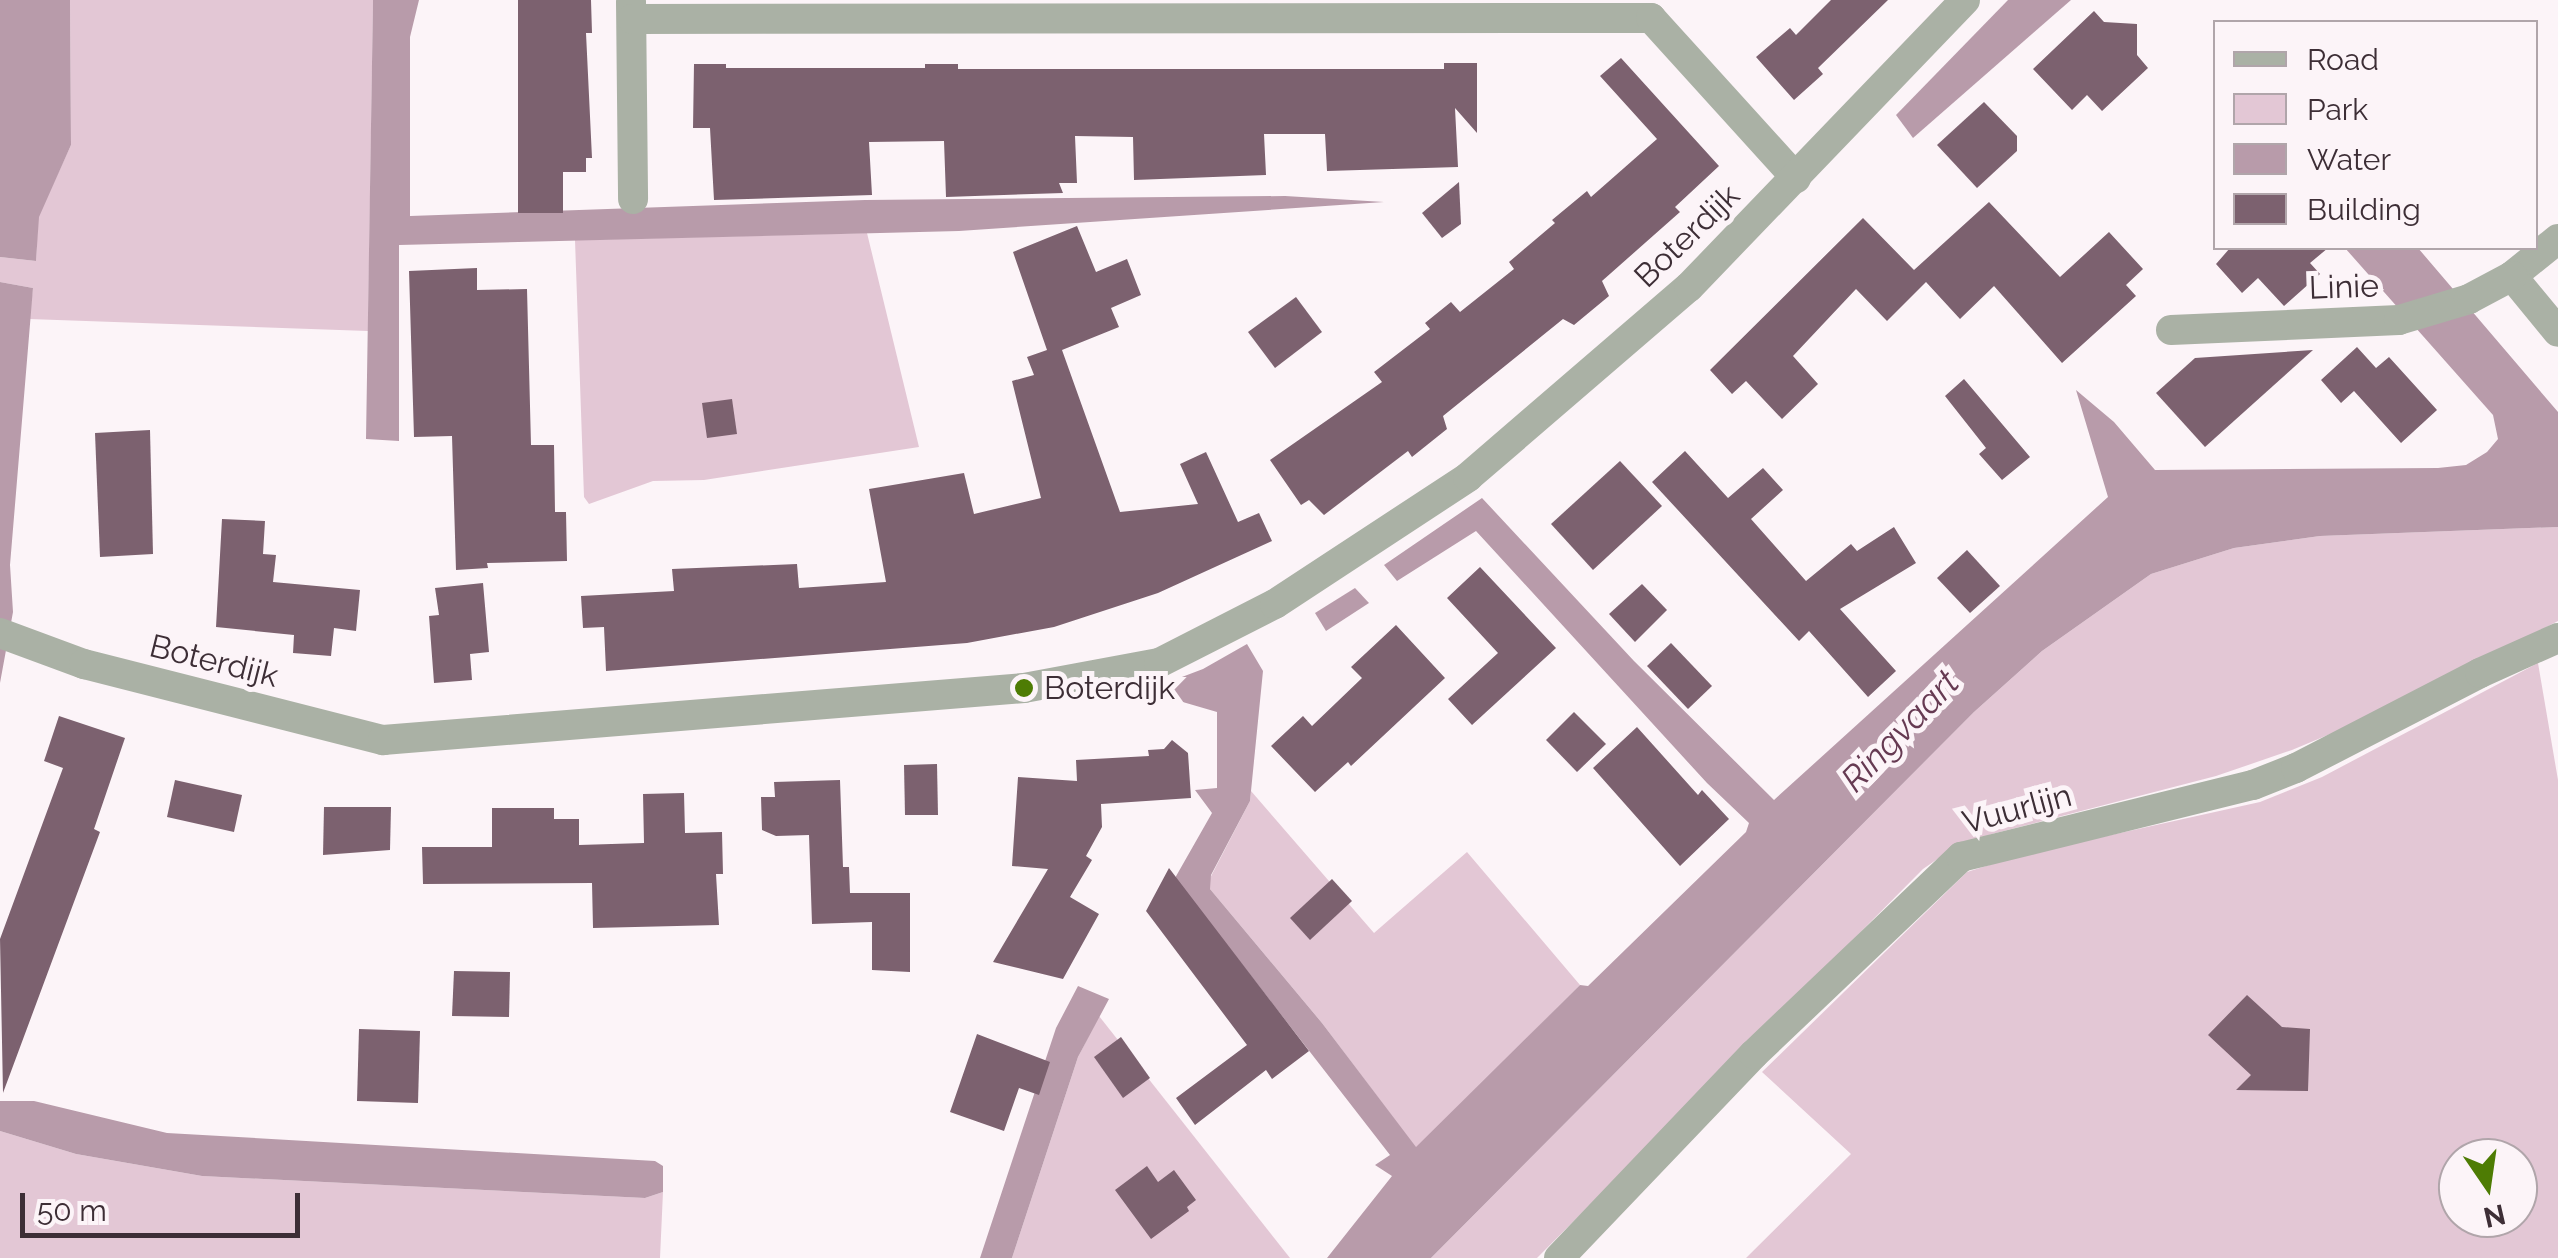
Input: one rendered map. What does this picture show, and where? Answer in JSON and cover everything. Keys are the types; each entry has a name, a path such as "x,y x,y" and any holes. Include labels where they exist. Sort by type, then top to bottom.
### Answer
{"street":[{"name":"Boterdijk","path":"8,636 84,664 383,740 1024,688 1159,663 1275,604 1468,477 1689,287 1965,0"},
{"path":"633,199 632,10 1651,9 1796,178"},
{"name":"Linie","path":"2171,330 2399,320 2468,299 2512,276 2558,239"},
{"path":"2512,276 2558,332"},
{"name":"Vuurlijn","path":"1559,1258 1754,1054 1961,857 2253,785 2296,768 2495,665 2558,638"}],"green space":[{"path":"70,0 373,0 368,331 29,319 33,288 0,282 0,257 36,261 38,217 71,145"},
{"path":"867,233 919,447 704,480 653,481 589,504 584,497 575,240"},
{"path":"2558,527 2558,621 2366,719 2292,750 2216,776 1992,834 1952,849 1923,869 1537,1258 1431,1258 1974,712 2042,651 2151,574 2234,548 2320,536"},
{"path":"2538,663 2558,780 2558,1258 1746,1258 1851,1154 1762,1072 1967,872 2021,855 2260,802 2322,777"},
{"path":"1251,791 1374,933 1467,852 1580,985 1416,1148 1322,1023 1210,889 1208,882 1250,801"},
{"path":"1099,1016 1290,1258 1012,1258 1078,1057"},
{"path":"0,1131 76,1154 202,1176 645,1198 663,1192 660,1258 0,1258"}],"water":[{"path":"0,0 70,0 71,145 39,217 36,261 0,257"},
{"path":"373,0 419,0 410,37 410,216 865,200 1285,196 1384,202 959,231 399,245 399,441 366,439"},
{"path":"2008,0 2071,0 1913,138 1896,115"},
{"name":"Ringvaart","path":"2347,250 2420,250 2558,412 2558,527 2320,536 2234,548 2151,574 2042,651 1974,712 1431,1258 1327,1258 1392,1176 1375,1165 1390,1155 1175,878 1212,813 1195,790 1217,788 1217,712 1145,691 1203,669 1247,644 1263,671 1250,801 1211,875 1210,889 1322,1023 1416,1147 1580,985 1588,986 1746,832 1749,823 1707,783 1476,531 1397,581 1384,565 1482,498 1634,661 1774,800 2108,497 2076,390 2114,422 2155,470 2466,465 2487,452 2498,439 2493,415"},
{"path":"0,282 33,288 10,565 13,612 0,683"},
{"path":"1355,588 1369,603 1326,631 1315,613"},
{"path":"1078,986 1109,999 1078,1057 1012,1258 980,1258 1056,1028"},
{"path":"0,1101 34,1101 167,1133 655,1161 663,1166 663,1192 645,1198 202,1176 76,1154 0,1131"}],"building":[{"path":"518,0 591,0 592,33 586,33 592,158 586,158 586,172 563,172 563,213 518,213"},
{"path":"1831,0 1888,0 1818,68 1823,74 1794,100 1756,57 1790,28 1796,35"},
{"path":"2094,11 2104,22 2137,24 2137,55 2148,68 2102,111 2087,95 2072,110 2033,69"},
{"path":"1621,58 1719,166 1675,207 1680,212 1602,281 1609,296 1574,325 1563,319 1443,416 1447,429 1412,457 1408,451 1324,515 1309,500 1301,505 1270,460 1382,382 1374,372 1430,329 1425,323 1451,302 1460,312 1514,269 1509,262 1555,223 1552,220 1587,191 1591,197 1657,139 1600,76"},
{"path":"1444,63 1477,63 1477,133 1455,108 1458,167 1327,171 1325,134 1264,134 1266,175 1134,180 1133,137 1075,136 1077,183 1059,183 1063,193 946,197 944,141 869,142 872,195 714,200 710,128 693,128 694,64 726,64 726,68 925,68 925,64 958,64 958,69 1444,69"},
{"path":"1984,102 2017,136 2017,151 1977,188 1937,145"},
{"path":"1459,182 1461,224 1442,238 1422,213"},
{"path":"1989,202 2060,277 2109,232 2143,269 2126,285 2136,296 2062,363 1994,286 1960,319 1926,282 1887,321 1856,289 1793,356 1818,384 1782,419 1746,381 1732,394 1710,370 1863,218 1914,270"},
{"path":"1077,226 1096,272 1127,259 1141,295 1111,308 1119,327 1062,350 1120,512 1198,504 1180,464 1206,452 1238,522 1259,513 1272,541 1158,593 1054,627 967,643 606,671 604,627 583,628 581,596 674,591 672,569 797,564 799,588 886,582 869,489 964,473 974,514 1041,498 1012,381 1034,375 1027,357 1047,350 1013,252"},
{"path":"2228,250 2326,250 2310,263 2320,274 2284,306 2258,278 2242,293 2216,264"},
{"path":"477,268 477,290 527,289 531,445 554,445 555,512 566,512 567,561 487,563 488,568 456,570 452,436 414,437 409,271"},
{"path":"1296,297 1322,332 1275,368 1248,332"},
{"path":"2357,347 2376,368 2389,357 2437,410 2401,443 2354,391 2341,403 2321,380"},
{"path":"2313,350 2205,447 2156,393 2195,358"},
{"path":"1964,379 2030,457 2002,480 1979,454 1986,448 1945,396"},
{"path":"732,399 737,434 707,438 702,403"},
{"path":"150,430 153,554 100,557 95,433"},
{"path":"1685,451 1728,498 1763,468 1783,490 1751,519 1806,581 1851,544 1857,551 1894,527 1916,563 1840,609 1896,671 1868,697 1809,631 1799,641 1652,482"},
{"path":"1620,461 1662,506 1593,570 1551,524"},
{"path":"222,519 265,521 263,554 276,555 273,582 360,590 356,631 334,628 331,656 293,653 294,635 216,627"},
{"path":"1967,550 2000,586 1970,613 1937,578"},
{"path":"1480,567 1556,648 1472,725 1448,699 1498,653 1447,598"},
{"path":"483,583 489,652 470,654 472,680 434,683 429,616 439,615 435,588"},
{"path":"1642,584 1667,610 1635,642 1609,614"},
{"path":"1396,625 1445,678 1351,766 1348,762 1315,792 1271,746 1303,716 1312,726 1362,678 1351,667"},
{"path":"1671,643 1712,686 1688,709 1647,666"},
{"path":"1574,712 1606,744 1577,772 1546,740"},
{"path":"59,716 125,738 94,829 100,832 3,1093 0,939 63,768 44,761"},
{"path":"1637,727 1698,795 1702,790 1729,819 1680,866 1593,768"},
{"path":"1172,740 1188,753 1191,798 1101,804 1102,827 1086,856 1092,860 1070,897 1099,914 1063,979 993,962 1048,869 1012,866 1018,777 1077,781 1076,760 1149,756 1148,750 1164,749"},
{"path":"937,764 938,815 905,815 904,765"},
{"path":"175,780 242,795 234,832 167,817"},
{"path":"840,780 843,867 849,867 850,893 910,893 910,972 872,970 872,922 812,924 809,835 776,836 762,830 761,797 775,797 774,782"},
{"path":"684,793 685,833 722,832 723,874 716,874 719,925 593,928 592,883 423,884 422,847 492,847 492,808 554,808 554,819 579,819 579,845 644,843 643,794"},
{"path":"324,807 391,807 390,850 323,855"},
{"path":"1169,868 1309,1051 1272,1079 1266,1070 1195,1125 1176,1098 1247,1045 1146,911"},
{"path":"1332,879 1352,901 1310,940 1290,918"},
{"path":"454,971 510,972 509,1017 452,1016"},
{"path":"2247,995 2282,1027 2310,1029 2308,1091 2236,1090 2251,1075 2208,1035"},
{"path":"359,1029 420,1031 418,1103 357,1101"},
{"path":"977,1034 1050,1062 1039,1095 1019,1088 1004,1131 950,1112"},
{"path":"1121,1037 1150,1078 1123,1098 1094,1057"},
{"path":"1147,1166 1158,1182 1174,1170 1196,1200 1187,1207 1189,1211 1151,1239 1115,1190"}],"place":[{"name":"Boterdijk","path":"1024,688"}]}
